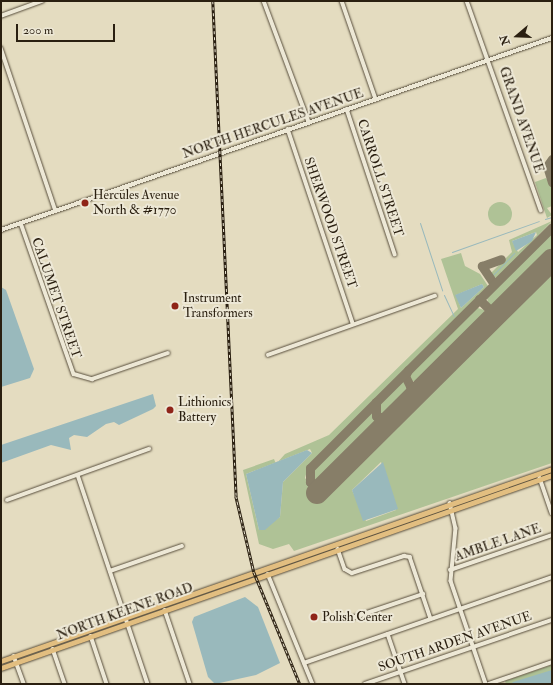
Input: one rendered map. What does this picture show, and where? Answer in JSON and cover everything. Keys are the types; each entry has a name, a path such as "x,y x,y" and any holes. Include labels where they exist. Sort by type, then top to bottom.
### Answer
{"main road":[{"path":"538,473 552,469"},
{"name":"NORTH KEENE ROAD","path":"1,661 538,473"},
{"path":"540,479 552,475"},
{"name":"NORTH KEENE ROAD","path":"1,668 540,479"}],"street":[{"path":"1,16 42,1"},
{"path":"264,1 309,122"},
{"path":"342,1 376,99"},
{"name":"GRAND AVENUE","path":"467,1 490,60 541,210"},
{"name":"NORTH HERCULES AVENUE","path":"1,230 552,38"},
{"path":"1,48 56,210"},
{"name":"CARROLL STREET","path":"347,109 395,254"},
{"name":"SHERWOOD STREET","path":"288,129 353,324"},
{"name":"CALUMET STREET","path":"20,224 74,374 92,379 168,353"},
{"path":"268,356 353,324 435,296"},
{"path":"7,500 149,449"},
{"path":"538,473 552,513"},
{"path":"78,475 148,684"},
{"path":"450,503 456,528 450,570 460,609 488,684 552,662"},
{"name":"AMBLE LANE","path":"450,570 552,535"},
{"path":"110,571 182,546"},
{"path":"338,549 345,569 352,574 408,556 431,619"},
{"path":"268,574 312,684"},
{"path":"304,663 552,577"},
{"path":"352,618 423,594"},
{"path":"165,610 190,684"},
{"name":"SOUTH ARDEN AVENUE","path":"365,684 552,620"},
{"path":"388,634 405,684"},
{"path":"90,636 107,684"},
{"path":"54,649 65,684"},
{"path":"14,656 24,684"}],"green space":[{"path":"546,178 552,186 552,206 547,208 552,215 547,218 535,182"},
{"path":"500,202 509,205 512,214 509,223 500,226 491,223 488,214 491,205"},
{"path":"552,221 498,278 491,277 490,274 512,252 509,240","holes":["536,232 537,235 518,252 512,241"]},
{"path":"552,230 552,252 498,305 489,305 486,295"},
{"path":"461,253 465,266 480,274 488,286 308,467 305,478 321,497 552,268 552,463 294,551 289,544 273,549 259,544 243,470 274,459 275,463 246,474 259,530 280,517 283,482 312,453 310,449 278,461 285,454 329,435 458,309 441,259","holes":["482,284 484,287 461,308 456,295","381,462 396,510 366,521 352,490"]},
{"path":"475,307 484,310 485,318 420,382 410,381 409,372"},
{"path":"402,379 410,392 386,416 379,415 378,403"},
{"path":"370,411 379,424 319,482 312,482 311,470"},
{"path":"552,665 552,684 506,684 505,681"}],"water":[{"path":"536,232 532,241 516,251 512,241"},
{"path":"482,284 484,287 461,308 455,295"},
{"path":"1,287 6,290 34,369 30,378 1,387"},
{"path":"153,394 156,406 153,409 119,425 114,422 106,424 87,437 74,435 69,438 71,450 51,445 1,463 1,445"},
{"path":"307,450 312,453 283,482 280,517 265,530 259,530 246,474"},
{"path":"383,462 398,509 363,521 352,490"},
{"path":"245,597 258,607 280,663 256,675 215,684 208,677 192,622 194,617"},
{"path":"552,670 552,684 511,684 513,682"}],"waterway":[{"path":"545,219 552,217"},
{"path":"452,252 539,221"},
{"path":"420,223 442,290"},
{"path":"492,276 514,253"},
{"path":"444,295 454,316"}],"taxiway":[{"path":"552,159 547,166 552,182"},
{"path":"391,419 376,416 376,402 552,227"},
{"path":"494,284 482,266 501,259"},
{"path":"479,299 496,316"},
{"path":"408,370 405,376 410,386 425,386"},
{"path":"326,484 319,486 310,482 310,468 376,402"}],"runway":[{"path":"317,493 552,260"}],"railway":[{"path":"213,1 236,496 254,572 300,684"}],"place":[{"name":"Hercules Avenue North & #1770","path":"85,203"},
{"name":"Instrument Transformers","path":"175,306"},
{"name":"Lithionics Battery","path":"170,410"},
{"name":"Polish Center","path":"314,617"}]}
